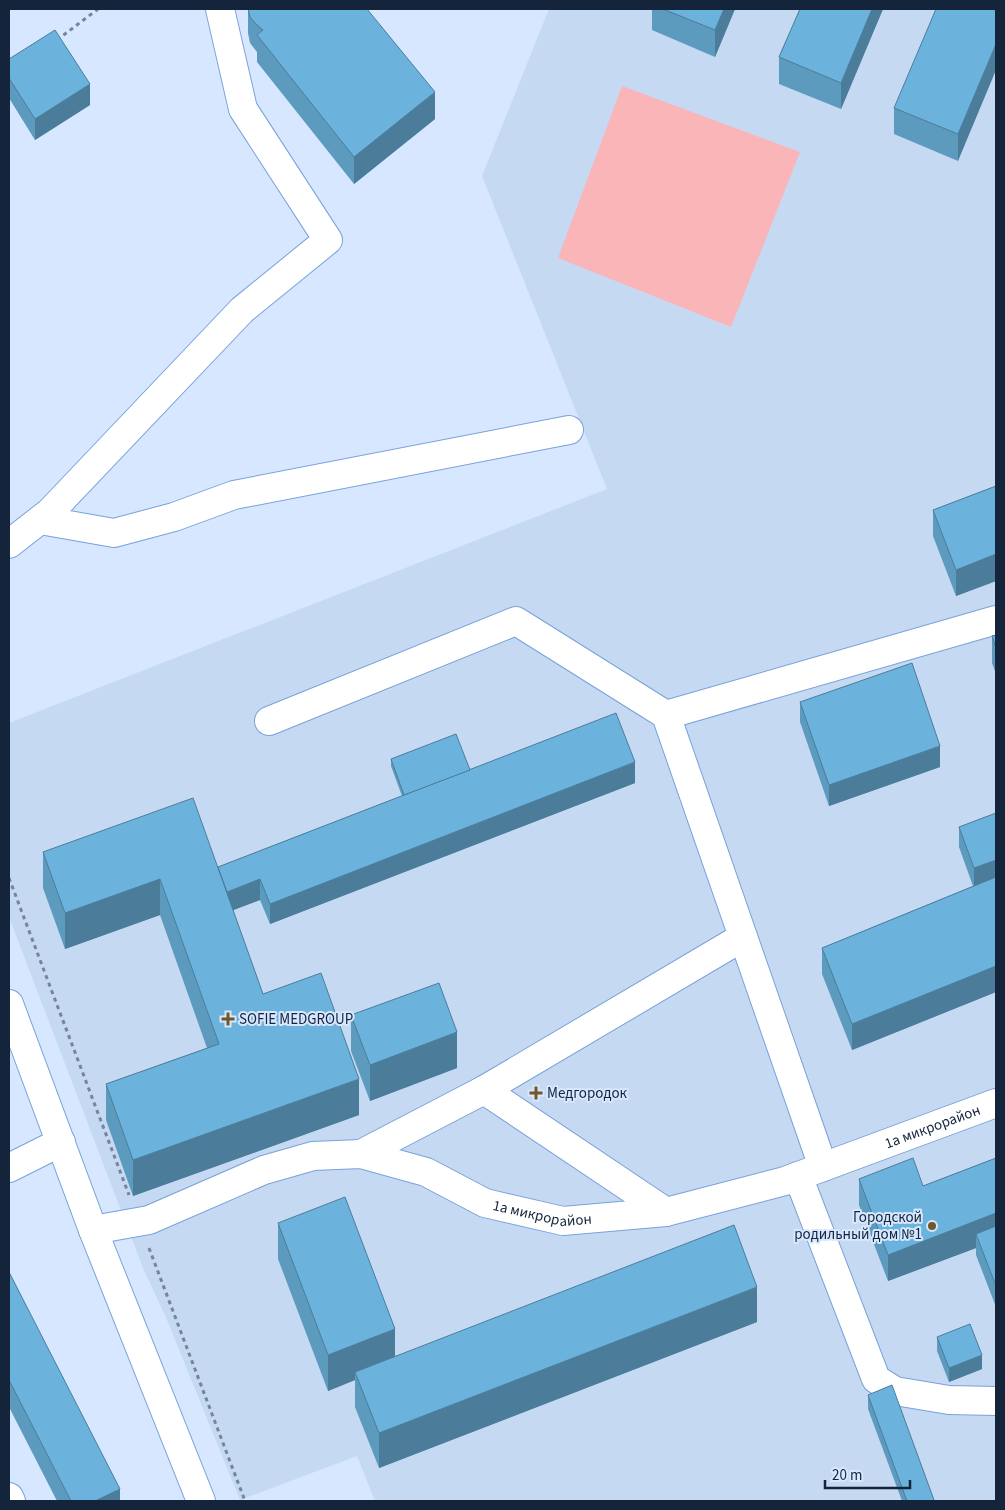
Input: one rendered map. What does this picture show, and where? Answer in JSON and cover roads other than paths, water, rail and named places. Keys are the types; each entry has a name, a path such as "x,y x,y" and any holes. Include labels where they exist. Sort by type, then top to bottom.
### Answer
{"street":[{"path":"9,544 50,512 242,310 328,240 243,109 220,9"},
{"path":"40,520 114,533 174,517 234,495 569,430"},
{"path":"666,715 996,620"},
{"path":"269,721 516,621 666,715 743,937 811,1172 876,1379 895,1391 949,1400 996,1401"},
{"path":"361,1154 484,1090 743,937"},
{"path":"9,1004 62,1142 93,1230 202,1501"},
{"path":"484,1090 666,1212"},
{"name":"1а микрорайон","path":"93,1230 150,1220 264,1170 314,1156 361,1154 426,1172 485,1204 563,1221 666,1212 811,1172 996,1103"},
{"path":"9,1168 62,1142"},
{"path":"9,1497 11,1501"}],"place":[{"name":"SOFIE MEDGROUP","path":"228,1019"},
{"name":"Медгородок","path":"536,1093"},
{"name":"Городской родильный дом №1","path":"932,1226"}]}
